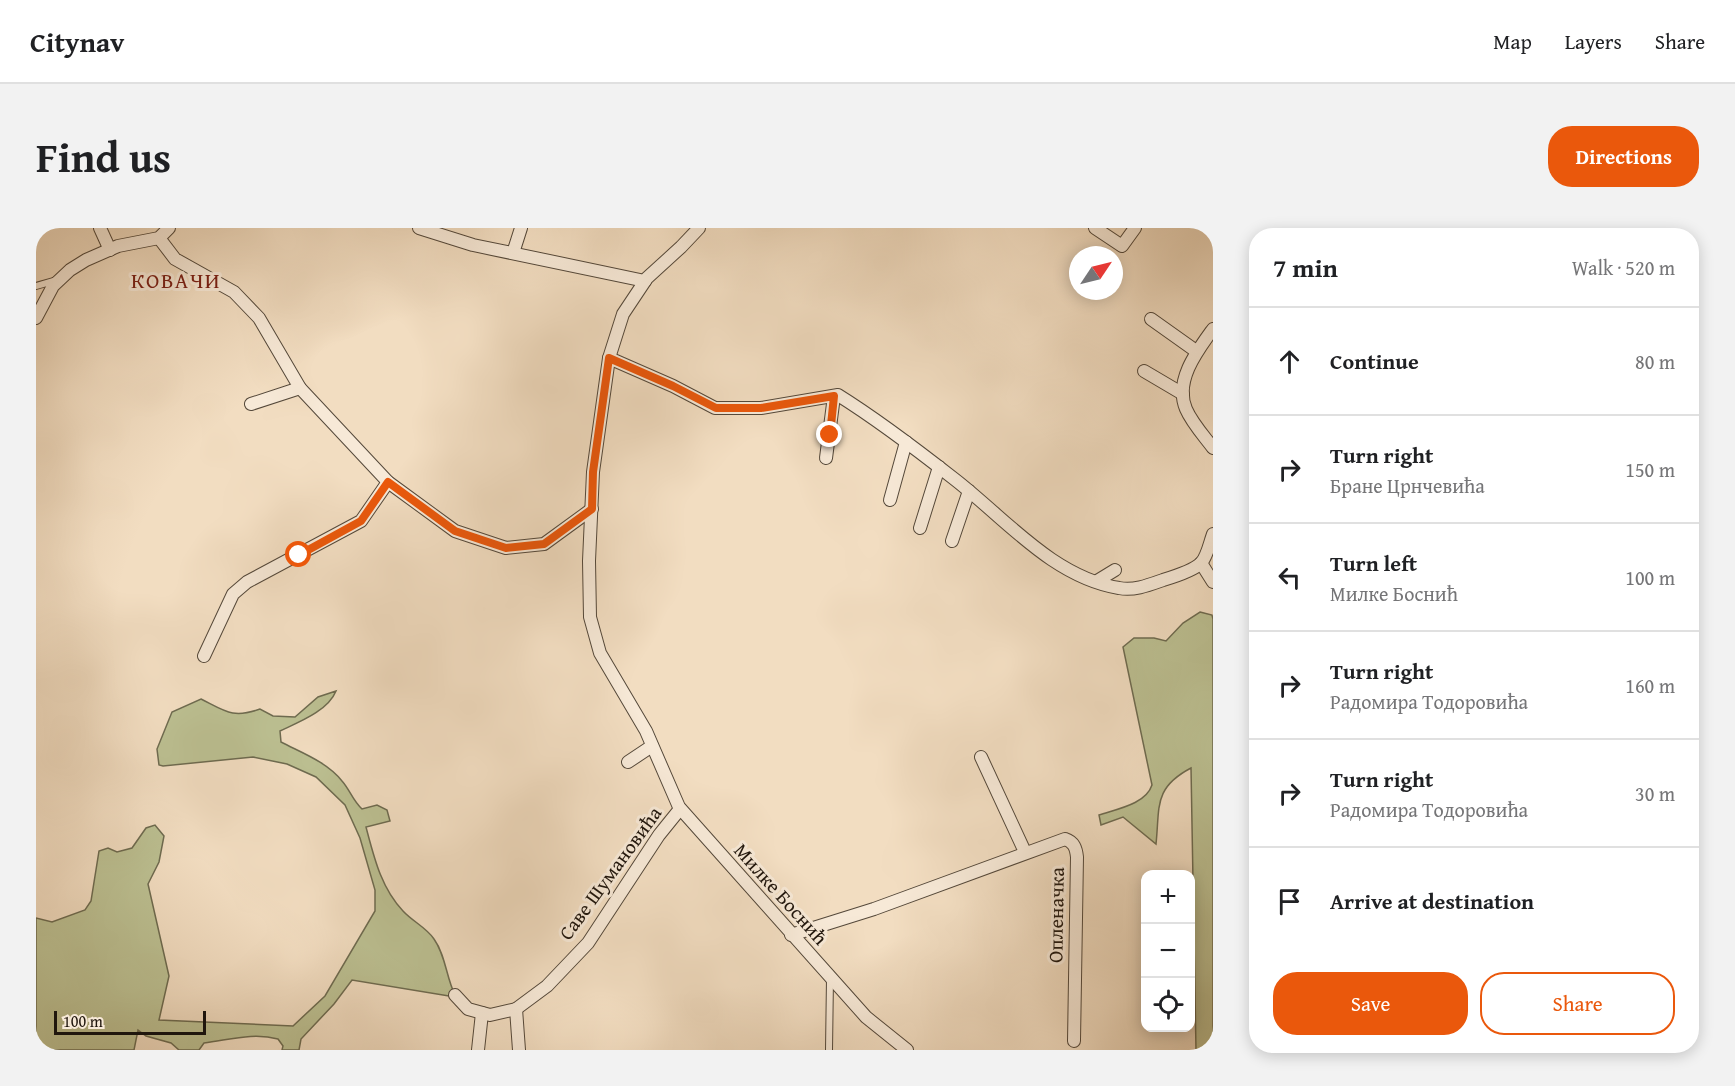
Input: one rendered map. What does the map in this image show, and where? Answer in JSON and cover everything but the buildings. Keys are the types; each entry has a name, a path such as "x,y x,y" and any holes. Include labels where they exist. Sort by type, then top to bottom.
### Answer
{"street":[{"path":"99,228 110,250"},
{"path":"36,318 48,293 58,280 86,260 110,250 159,238 169,228"},
{"path":"419,228 473,245 645,281"},
{"path":"513,253 521,228"},
{"name":"Милке Боснић","path":"699,228 645,281 623,314 609,358 593,472 589,561 590,617 600,652 646,731 680,809 866,1017 908,1050"},
{"path":"1095,228 1122,246 1135,228"},
{"path":"159,238 175,259 234,292 259,318 300,388 388,482 455,531 506,548 544,544 592,509"},
{"path":"1151,319 1196,351"},
{"path":"1213,329 1196,351 1181,388 1186,409 1213,448"},
{"path":"609,358 716,408 761,408 838,395 939,467 1036,549 1063,567 1120,589 1143,587 1178,575 1201,563 1213,534"},
{"path":"1144,371 1183,394"},
{"path":"251,404 300,388"},
{"path":"826,458 834,396"},
{"path":"890,500 906,442"},
{"path":"920,528 939,467"},
{"path":"204,656 234,594 248,582 361,521 388,482"},
{"path":"952,541 969,491"},
{"path":"1201,563 1213,582"},
{"path":"1096,581 1116,570"},
{"path":"628,762 652,746"},
{"name":"Опленачка","path":"981,757 1025,852"},
{"name":"Саве Шумановића","path":"482,1013 490,1015 516,1009 547,986 588,943 658,835 680,809"},
{"name":"Опленачка","path":"791,935 874,909 1065,839 1074,844 1076,851 1074,1041"},
{"path":"455,995 468,1009 482,1013 478,1050"},
{"path":"516,1009 519,1050"}],"lane":[{"path":"36,286 58,280"},
{"path":"829,1050 830,977"}],"green space":[{"path":"1200,612 1212,615 1213,619 1213,1050 1196,1050 1195,870 1193,870 1191,768 1179,775 1164,791 1159,809 1156,844 1123,817 1101,825 1099,815 1137,801 1144,797 1152,785 1123,647 1134,638 1154,638 1166,641 1183,623"},
{"path":"336,691 320,710 280,731 281,742 329,768 342,781 362,809 377,805 387,810 390,821 366,827 379,872 395,902 434,939 441,952 455,995 449,996 352,980 334,1004 301,1039 299,1050 282,1050 283,1046 278,1039 259,1036 204,1043 199,1050 179,1050 171,1043 146,1036 138,1030 134,1050 36,1050 36,918 52,922 85,910 91,901 99,851 108,848 117,852 132,848 146,828 155,825 164,836 159,862 148,884 169,976 159,1020 293,1026 325,996 375,911 375,890 360,838 345,805 316,777 287,764 253,757 163,766 159,765 157,749 172,712 201,699 229,712 243,713 260,709 273,716 295,717 318,697"}],"district":[{"name":"КОВАЧИ","path":"176,280"}],"route":[{"path":"299,555 361,521 388,482 455,531 506,548 544,544 592,509 593,472 609,358 716,408 761,408 834,396 830,435"}]}
